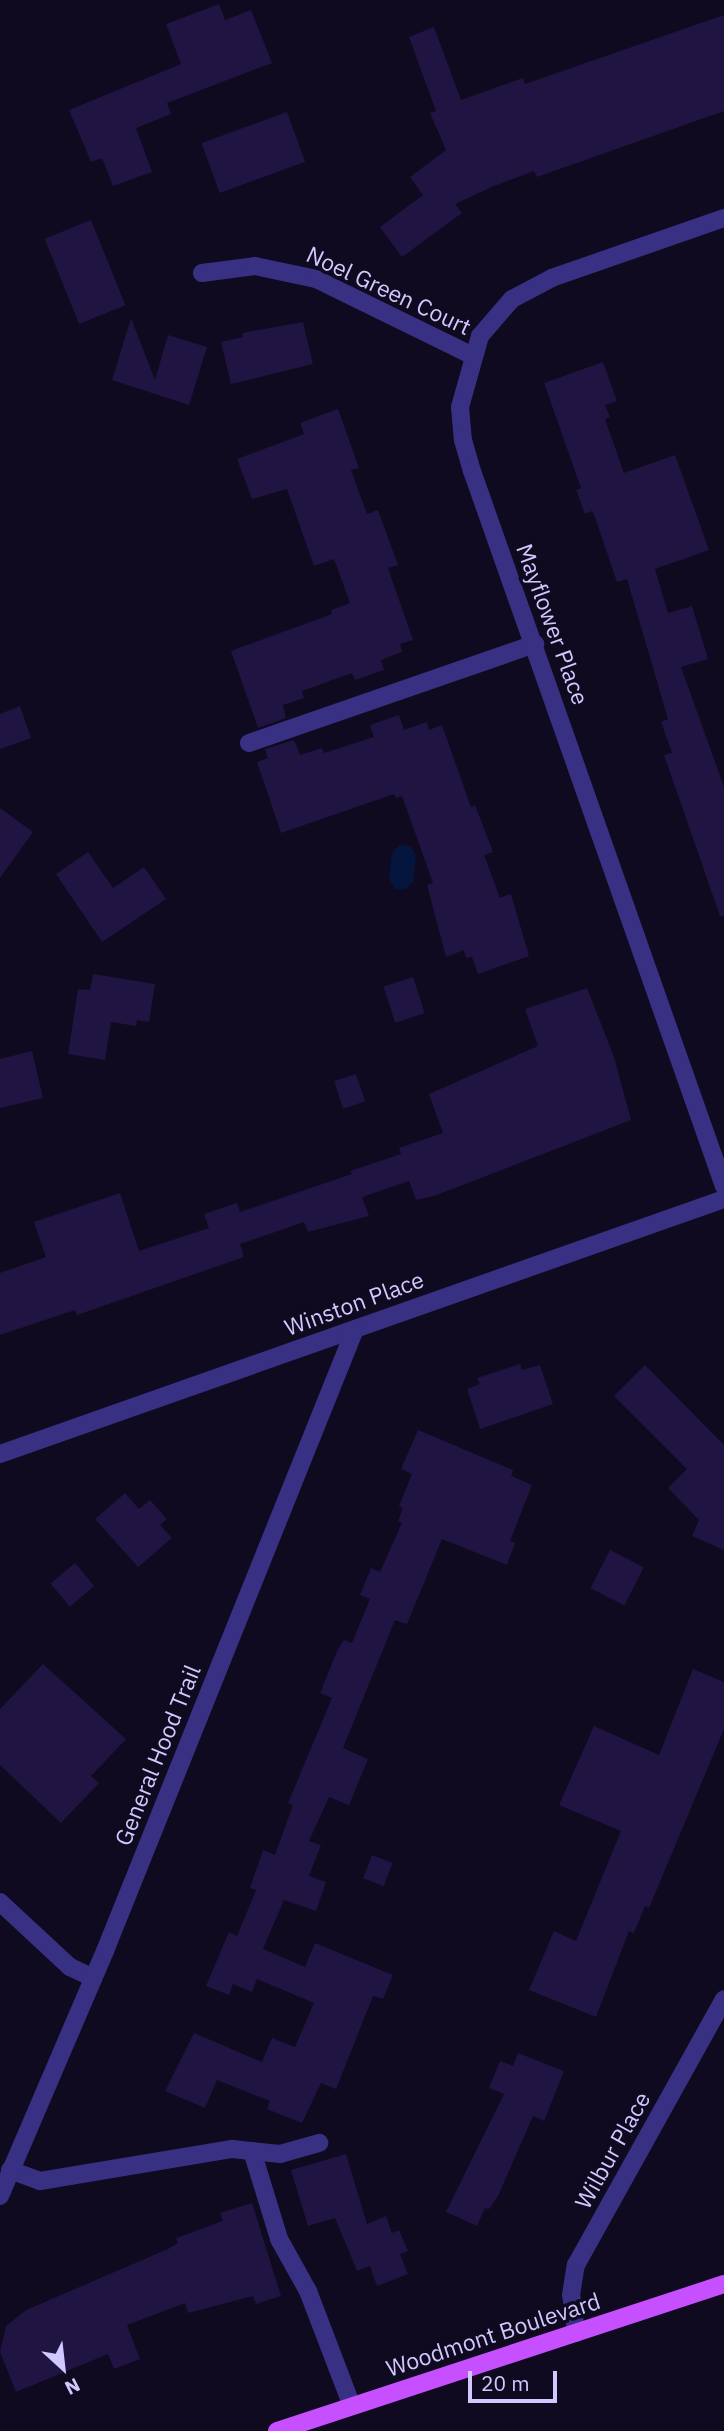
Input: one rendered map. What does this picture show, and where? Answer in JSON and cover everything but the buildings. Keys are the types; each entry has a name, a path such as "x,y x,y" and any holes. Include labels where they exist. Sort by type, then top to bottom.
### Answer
{"main road":[{"name":"Woodmont Boulevard","path":"277,2431 724,2284"}],"street":[{"name":"Mayflower Place","path":"724,218 524,290 490,321 472,356 461,396 463,440 724,1186"},
{"name":"Noel Green Court","path":"202,273 255,266 316,279 472,356"},
{"path":"249,743 534,644"},
{"name":"Winston Place","path":"0,1454 724,1199"},
{"name":"General Hood Trail","path":"0,2196 94,1978 355,1329"},
{"path":"0,1902 70,1967 94,1978"},
{"name":"Wilbur Place","path":"576,2333 571,2295 576,2265 724,1999"},
{"path":"10,2170 40,2181 232,2149 280,2154 319,2143"},
{"path":"252,2151 279,2239 317,2312 352,2406"}],"water":[{"path":"399,845 410,846 416,855 413,882 405,889 395,889 389,879 392,853"}]}
